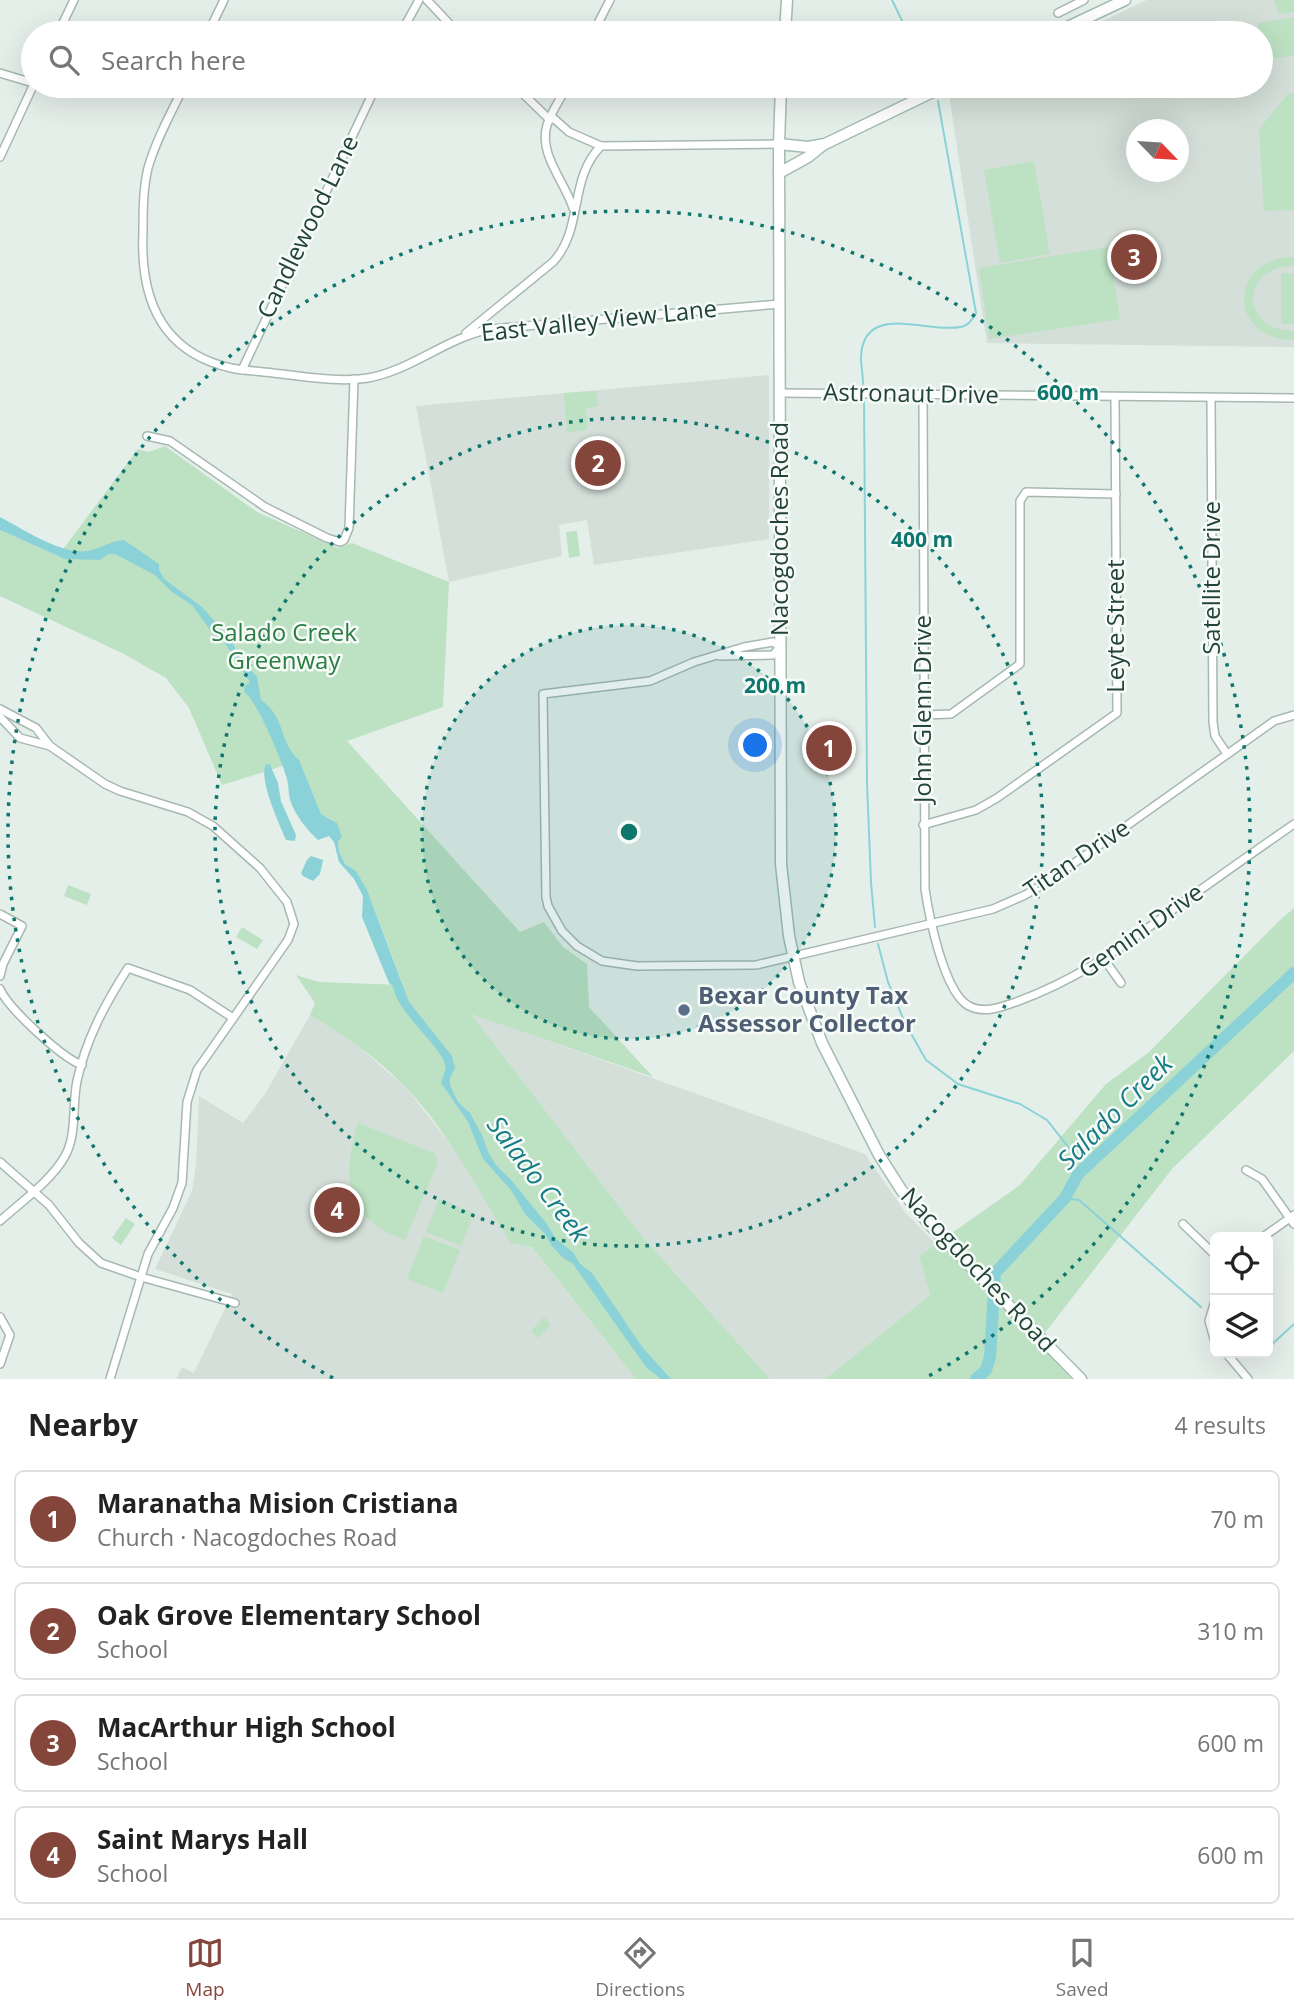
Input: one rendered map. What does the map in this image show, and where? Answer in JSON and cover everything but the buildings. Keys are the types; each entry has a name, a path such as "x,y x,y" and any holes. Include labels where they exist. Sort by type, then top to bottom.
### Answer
{"main road":[{"path":"786,21 787,0"},
{"path":"1080,21 1125,0"},
{"name":"Nacogdoches Road","path":"781,98 781,864 793,957 812,1020 866,1132 902,1191 946,1241 1081,1379"},
{"path":"779,173 825,144 920,98"},
{"path":"779,144 808,147 825,144"}],"street":[{"path":"64,21 74,0"},
{"path":"214,21 224,0"},
{"path":"408,21 419,0"},
{"path":"427,0 447,21"},
{"path":"599,21 610,0"},
{"path":"1058,13 1084,0"},
{"path":"0,73 21,80"},
{"path":"0,157 27,98"},
{"name":"East Valley View Lane","path":"179,98 152,156 145,183 141,259 145,284 155,312 174,337 194,354 218,364 242,370 354,379 390,372 462,336 502,327 780,304"},
{"name":"Candlewood Lane","path":"242,370 370,98"},
{"path":"527,98 549,121 601,146 779,144"},
{"path":"561,98 549,121 550,160 569,194 575,212"},
{"path":"462,336 558,257 569,238 585,168 601,146"},
{"path":"147,436 170,441 265,507 335,542 344,540 349,528 354,379"},
{"name":"Astronaut Drive","path":"780,393 1294,398"},
{"name":"John Glenn Drive","path":"923,394 925,889 932,925 953,987 960,999 975,1008"},
{"name":"Leyte Street","path":"923,825 976,810 997,798 1117,713 1115,397"},
{"name":"Satellite Drive","path":"1211,398 1213,722 1215,736 1227,754"},
{"path":"923,715 951,715 1020,664 1022,495 1026,492 1116,494"},
{"name":"Titan Drive","path":"780,647 771,643 744,647 694,662 650,681 543,694 546,897 562,931 577,946 602,961 623,966 756,965 993,909 1036,889 1274,721 1294,715"},
{"path":"0,709 36,728 50,746 105,784 188,812 205,821 260,868 287,902 293,924 288,940 204,1058 190,1088 184,1130 182,1183 173,1208 148,1254 110,1379"},
{"path":"0,717 20,738 50,746"},
{"name":"Gemini Drive","path":"975,1008 989,1009 1030,997 1068,981 1104,959 1294,824"},
{"path":"0,914 22,926 0,976"},
{"path":"1104,959 1121,982"},
{"path":"0,1222 63,1160 69,1146 75,1095 93,1030 128,968 190,990 233,1018"},
{"path":"0,989 7,1001 60,1053 82,1065"},
{"path":"0,1162 58,1215 93,1257 109,1267 235,1303"},
{"path":"1246,1170 1262,1179 1293,1218 1271,1232"},
{"path":"1183,1224 1210,1250"},
{"path":"0,1317 10,1335 0,1364"},
{"path":"1230,1358 1248,1379"}],"shaded area":[{"path":"1147,0 1294,0 1294,347 987,343 949,98 1273,98 1273,21 1102,21"},
{"path":"769,375 769,539 594,565 587,520 559,525 562,556 449,582 416,406"},
{"path":"470,1013 865,1154 905,1212 936,1244 919,1256 930,1295 825,1379 770,1379 641,1235"},
{"path":"310,1015 345,1034 407,1089 636,1379 176,1379 182,1367 194,1373 232,1294 155,1269 192,1191 199,1096 243,1123 265,1094"}],"green space":[{"path":"1274,0 1294,0 1294,12 1279,14"},
{"path":"1294,17 1294,55 1273,58 1273,21 1270,21"},
{"path":"1294,93 1294,210 1264,211 1259,129 1288,94"},
{"path":"1034,161 1050,254 1000,263 984,170"},
{"path":"1109,247 1120,319 989,339 979,268"},
{"path":"1294,257 1294,266 1276,269 1263,276 1253,298 1263,321 1276,328 1294,331 1294,340 1272,336 1256,327 1247,314 1244,298 1247,283 1257,270 1272,261"},
{"path":"1281,273 1294,274 1294,324 1281,324"},
{"path":"596,391 598,406 586,408 587,430 567,432 564,393"},
{"name":"Salado Creek Greenway","path":"165,446 257,512 338,548 352,543 449,582 443,707 347,741 520,932 544,922 563,947 587,964 589,1007 653,1077 471,1014 641,1235 770,1379 636,1379 532,1247 511,1243 451,1144 408,1090 362,1049 310,1015 315,1003 296,975 319,982 403,985 372,903 356,871 345,864 339,851 333,820 321,814 299,761 222,785 189,708 166,678 124,654 0,596 0,530 58,556 138,449 149,452"},
{"path":"577,531 580,556 569,558 566,532"},
{"path":"68,885 91,894 87,905 64,896"},
{"path":"1294,908 1294,1051 1172,1169 1037,1343 1071,1379 825,1379 930,1295 919,1256 1020,1185 1106,1084 1148,1053"},
{"path":"242,927 263,940 257,949 236,937"},
{"path":"358,1123 434,1153 438,1162 405,1240 370,1221 353,1195 350,1162"},
{"path":"439,1199 474,1213 461,1246 426,1232"},
{"path":"126,1218 135,1224 121,1245 112,1238"},
{"path":"424,1236 460,1250 443,1293 407,1279"},
{"path":"544,1317 551,1325 538,1338 531,1331"}],"water":[{"path":"0,517 66,549 87,551 124,540 159,564 164,579 202,607 231,640 238,654 257,677 261,700 275,714 292,753 299,760 321,814 337,823 342,837 338,841 339,851 345,864 356,871 367,890 409,1002 452,1056 455,1068 450,1085 458,1102 470,1113 496,1165 512,1181 556,1239 573,1252 580,1264 592,1273 643,1348 671,1379 661,1379 646,1367 573,1264 551,1245 545,1234 525,1214 511,1190 483,1159 468,1122 441,1083 446,1067 443,1059 407,1014 389,983 362,917 363,896 354,879 339,862 334,842 329,836 318,840 295,811 275,746 256,706 244,692 245,686 250,682 225,643 213,634 192,605 172,592 155,575 115,554 108,554 100,560 65,559 0,530"},
{"path":"266,764 270,765 278,783 281,801 296,835 295,841 286,840 274,812 265,780"},
{"path":"311,856 323,860 320,874 313,881 301,873"}],"waterway":[{"path":"892,0 902,21"},
{"path":"863,384 861,357 865,340 873,330 885,325 900,324 960,327 970,322 976,313 938,101"},
{"path":"864,400 867,783 875,927"},
{"path":"878,944 888,982 905,1023 926,1060 958,1084 1020,1104 1047,1120 1069,1148 1078,1174"},
{"name":"Salado Creek","path":"976,1379 986,1370 990,1357 995,1273 1065,1198 1078,1174 1294,973"},
{"path":"1065,1198 1079,1200 1201,1307"},
{"path":"1273,1343 1294,1324"}],"place":[{"name":"MacArthur High School","path":"1134,257"},
{"name":"Oak Grove Elementary School","path":"598,463"},
{"name":"Maranatha Mision Cristiana","path":"829,748"},
{"name":"Bexar County Tax Assessor Collector","path":"684,1010"},
{"name":"Saint Marys Hall","path":"337,1210"}]}
